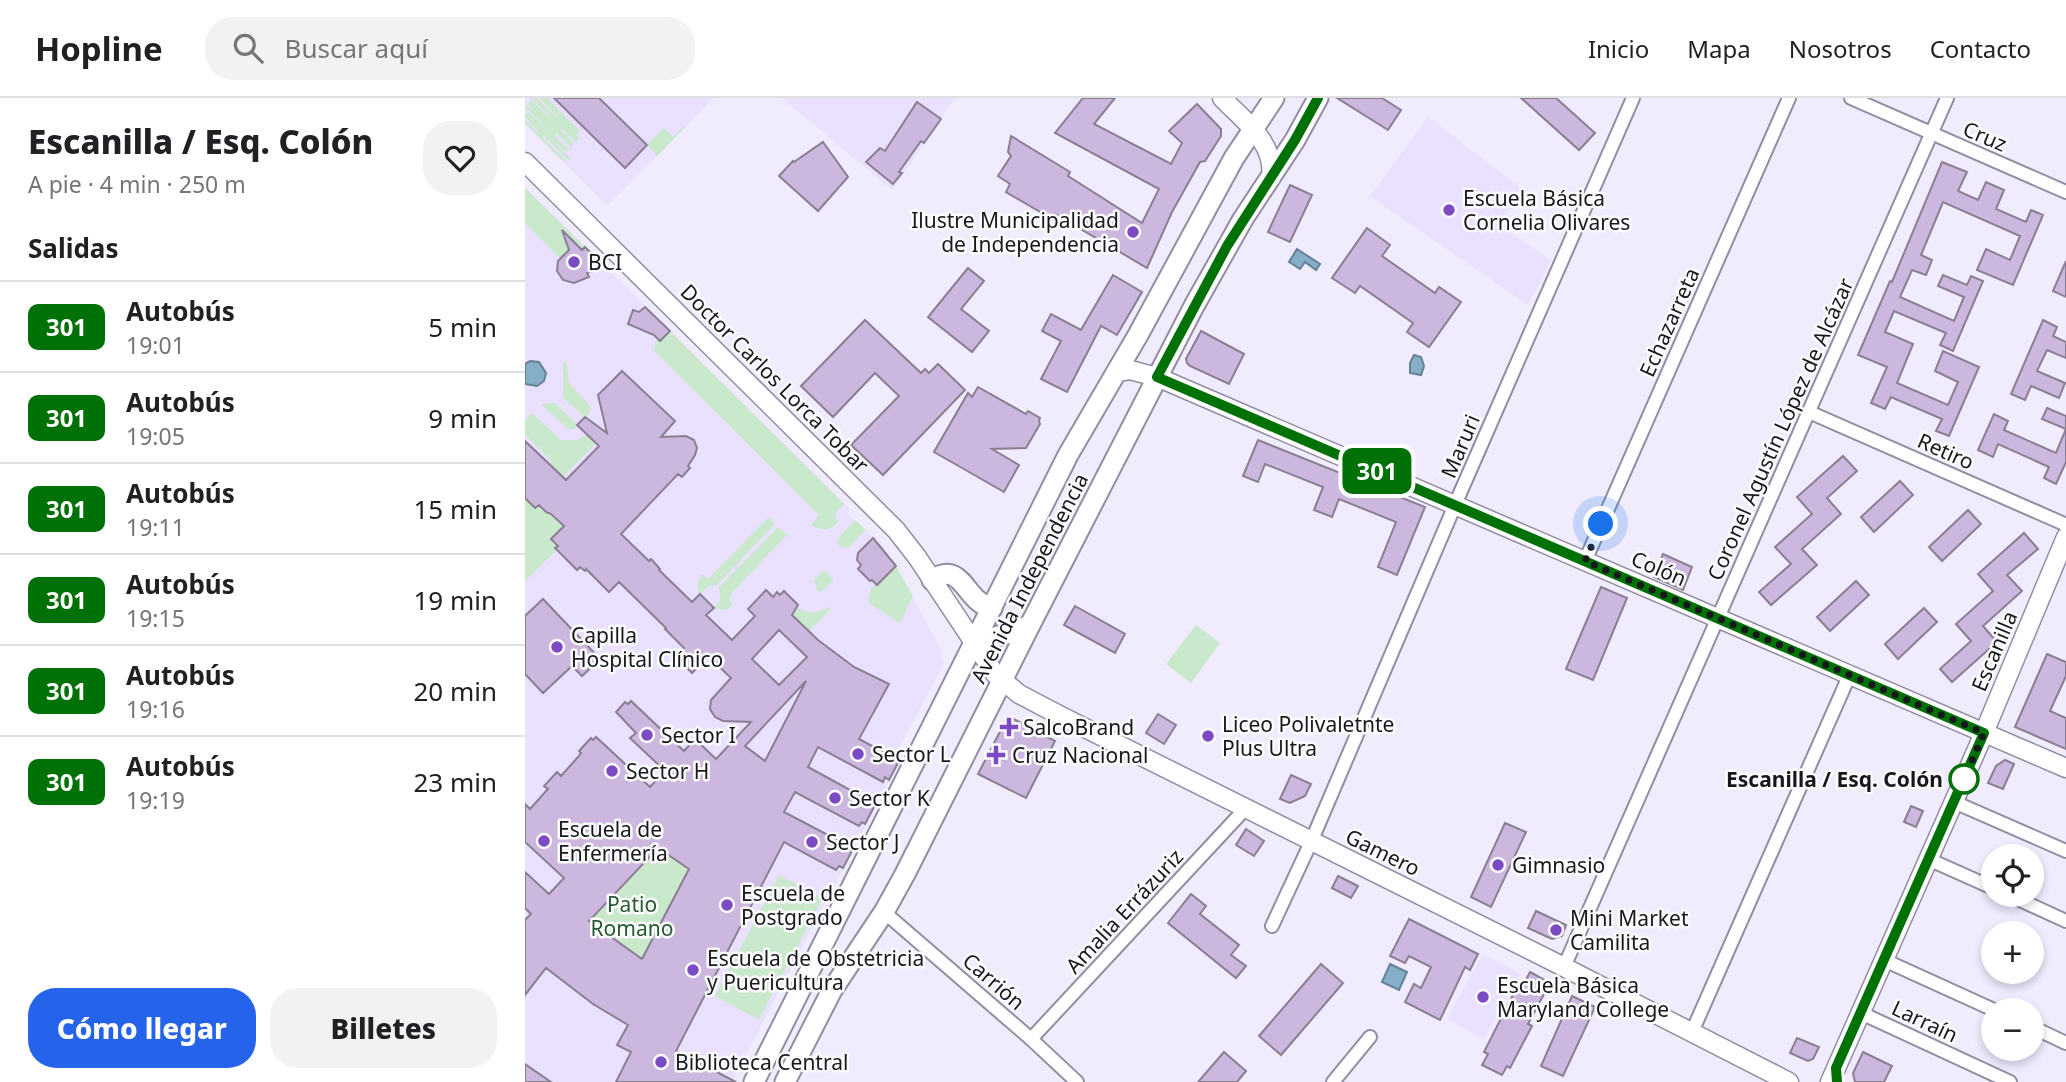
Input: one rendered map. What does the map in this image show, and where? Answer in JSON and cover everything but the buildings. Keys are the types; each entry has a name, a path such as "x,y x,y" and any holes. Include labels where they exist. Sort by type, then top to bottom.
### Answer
{"main road":[{"name":"Avenida Independencia","path":"754,1082 1068,455 1234,158 1274,98"},
{"name":"Avenida Independencia","path":"785,1082 832,990 884,912 927,831 1157,377 1227,246 1303,128 1318,98"},
{"path":"932,580 943,574 952,574 978,603 992,608"},
{"path":"974,642 1030,625"}],"street":[{"path":"1222,98 1264,144 1270,156 1271,178"},
{"name":"Maruri","path":"1272,926 1311,842 1633,98"},
{"name":"Echazarreta","path":"1585,561 1789,98"},
{"name":"Cruz","path":"1850,98 2066,192"},
{"name":"Coronel Agustín López de Alcázar","path":"1564,967 1947,98"},
{"name":"Doctor Carlos Lorca Tobar","path":"525,162 885,517 907,543 974,642"},
{"name":"Colón","path":"1116,372 1138,371 1157,377 2066,768"},
{"name":"Retiro","path":"1809,412 2066,527"},
{"name":"Escanilla","path":"1835,1077 2066,537"},
{"name":"Gamero","path":"974,642 1002,681 1019,694 1789,1082"},
{"path":"1692,1032 1850,674"},
{"path":"1954,802 2066,851"},
{"name":"Amalia Errázuriz","path":"1031,1039 1245,809"},
{"path":"1929,859 1981,883"},
{"path":"2036,907 2066,920"},
{"name":"Carrión","path":"884,912 1077,1082"},
{"path":"1884,960 1981,1004"},
{"name":"Larraín","path":"1861,1013 2010,1082"},
{"path":"2044,1033 2066,1043"},
{"path":"1333,1082 1370,1037"}],"shaded area":[{"path":"525,98 714,98 607,206 525,124"},
{"path":"782,98 955,98 892,190"},
{"name":"Escuela Básica Cornelia Olivares","path":"1428,117 1522,189 1498,225 1551,260 1528,305 1370,196"},
{"path":"525,187 849,508 848,513 881,545 896,566 940,648 944,663 894,757 894,761 898,763 732,1082 525,1082"},
{"name":"Escuela Básica Maryland College","path":"1483,954 1520,974 1484,1039 1447,1019"}],"green space":[{"path":"536,98 566,125 539,98 547,98 580,131 576,135 579,138 576,142 561,130 574,143 571,147 557,134 555,136 525,107 526,105 532,110 528,104 531,100 549,117 532,99"},
{"path":"525,109 569,150 566,152 540,128 571,159 569,161 544,136 564,158 562,160 525,123 525,119 539,131 525,117 525,113 529,115"},
{"path":"684,126 657,156 647,145 664,128 673,137"},
{"path":"525,188 585,247 583,249 571,240 567,244 570,252 560,258 525,223"},
{"path":"670,331 844,504 834,515 839,521 835,525 826,529 811,525 819,515 654,351 657,337 660,341"},
{"path":"566,360 569,383 590,406 586,418 563,398 563,363"},
{"path":"555,403 579,426 568,429 541,404"},
{"path":"532,413 561,440 577,440 587,434 596,443 563,477 549,464 552,461 525,435 525,420"},
{"path":"525,491 535,508 539,505 564,526 555,548 557,550 525,581"},
{"path":"769,517 775,524 717,585 709,586 700,594 697,585 702,574 708,579"},
{"path":"855,520 866,530 849,547 843,548 838,544 839,537"},
{"path":"778,527 787,535 732,593 730,600 733,605 725,610 714,608 720,600 719,587"},
{"path":"896,566 913,596 900,623 868,603 871,589"},
{"path":"824,570 834,580 820,593 813,581"},
{"path":"796,607 812,612 828,607 831,609 809,631 792,615"},
{"path":"1196,625 1220,643 1191,683 1166,664"},
{"name":"Patio Romano","path":"658,848 689,869 642,959 585,925"},
{"path":"779,875 823,898 759,1020 715,996"}],"water":[{"path":"1297,249 1320,264 1316,270 1305,262 1300,269 1289,262"},
{"path":"1414,355 1421,357 1424,366 1421,375 1410,373 1410,363"},
{"path":"530,361 539,362 546,373 544,381 537,386 525,384 525,364"},
{"path":"1390,964 1407,972 1399,990 1382,982"}],"bus line":[{"name":"301","path":"1318,98 1303,128 1227,246 1157,377 1984,733 1836,1068 1837,1082"}],"place":[{"name":"Escuela Básica Cornelia Olivares","path":"1449,210"},
{"name":"Ilustre Municipalidad de Independencia","path":"1133,232"},
{"name":"BCI","path":"574,262"},
{"name":"Capilla Hospital Clínico","path":"557,647"},
{"name":"SalcoBrand","path":"1009,727"},
{"name":"Sector I","path":"647,735"},
{"name":"Liceo Polivaletnte Plus Ultra","path":"1208,736"},
{"name":"Sector L","path":"858,754"},
{"name":"Cruz Nacional","path":"996,755"},
{"name":"Sector H","path":"612,771"},
{"name":"Escanilla / Esq. Colón","path":"1964,779"},
{"name":"Sector K","path":"835,798"},
{"name":"Escuela de Enfermería","path":"544,841"},
{"name":"Sector J","path":"812,842"},
{"name":"Gimnasio","path":"1498,865"},
{"name":"Escuela de Postgrado","path":"727,905"},
{"name":"Mini Market Camilita","path":"1556,930"},
{"name":"Escuela de Obstetricia y Puericultura","path":"693,970"},
{"name":"Escuela Básica Maryland College","path":"1483,997"},
{"name":"Biblioteca Central","path":"661,1062"}],"route":[{"path":"1601,524 1585,561 1984,733 1962,784 1964,779"}]}
